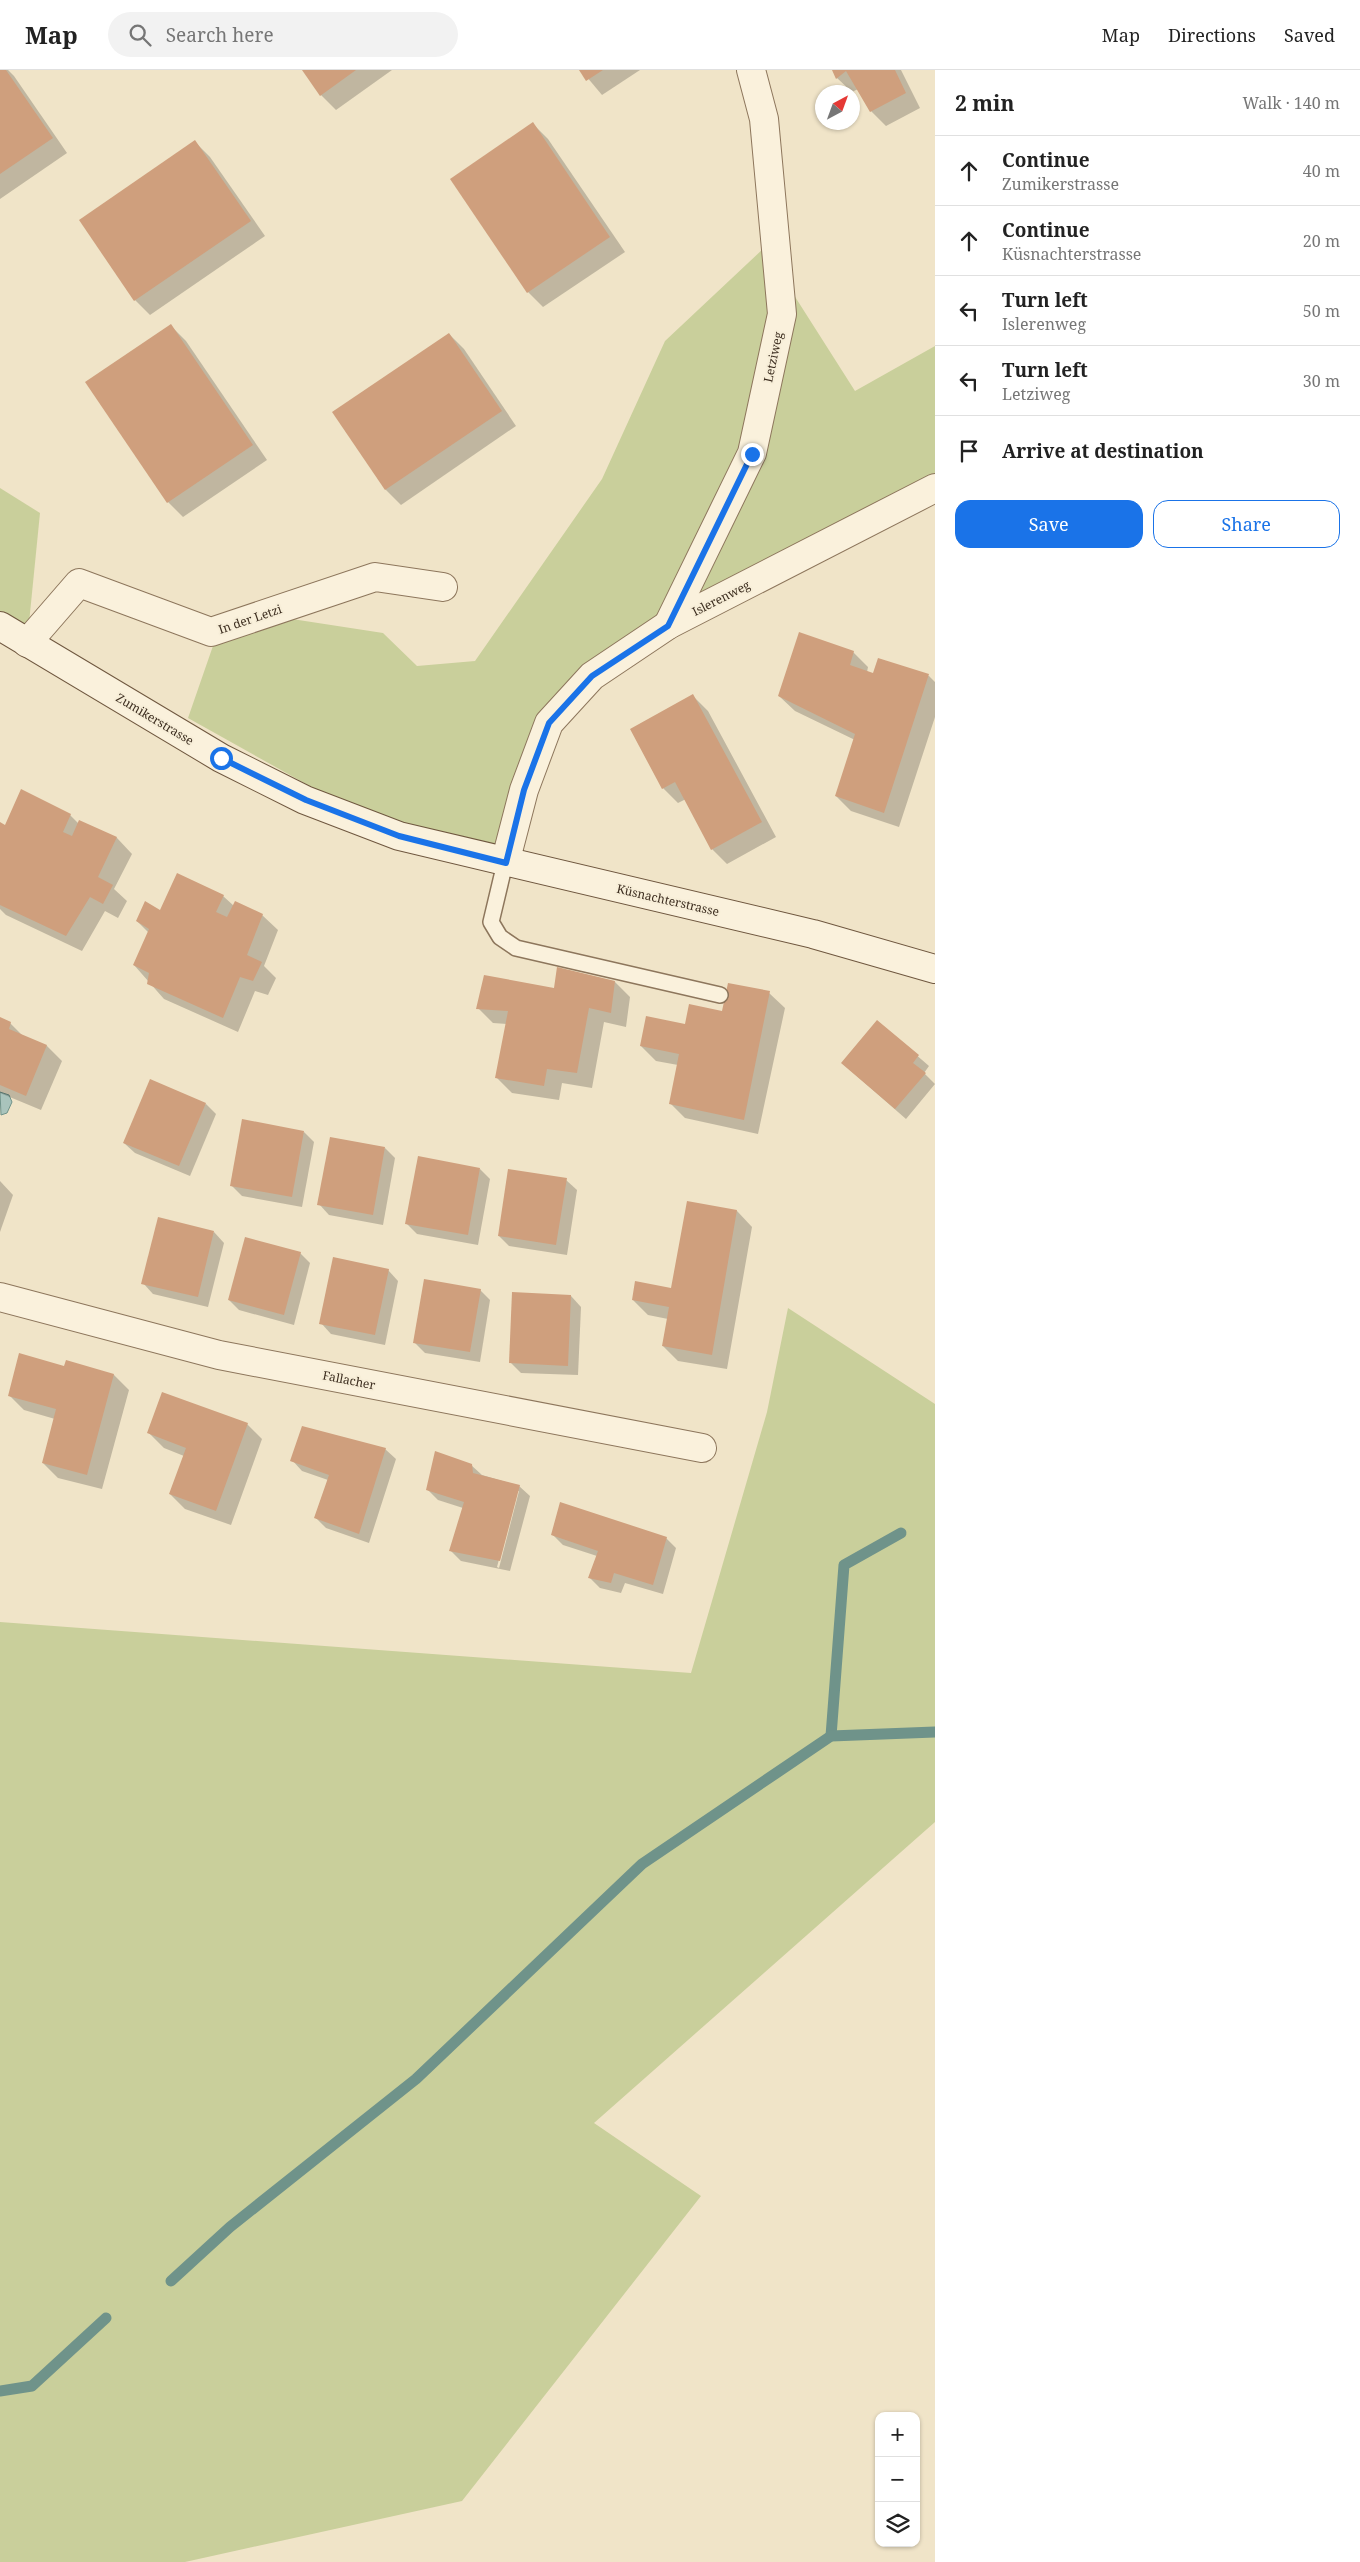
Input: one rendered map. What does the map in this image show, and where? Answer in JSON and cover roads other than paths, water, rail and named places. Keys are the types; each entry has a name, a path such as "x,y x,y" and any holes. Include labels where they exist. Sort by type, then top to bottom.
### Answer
{"street":[{"name":"Letziweg","path":"668,626 752,454 782,314 764,119 751,70"},
{"name":"Islerenweg","path":"506,863 524,790 549,723 592,676 668,626 935,488"},
{"name":"In der Letzi","path":"27,643 79,583 211,632 375,577 443,586"},
{"name":"Zumikerstrasse","path":"0,626 221,758 306,800 399,836"},
{"name":"Küsnachterstrasse","path":"399,836 506,863 813,934 935,969"},
{"name":"Fallacher","path":"0,1297 219,1355 702,1448"}],"lane":[{"path":"506,863 491,922 500,937 516,948 720,995"}],"water":[{"path":"0,1092 9,1095 12,1102 7,1113 1,1115"}],"waterway":[{"path":"831,1736 844,1565 901,1533"},
{"path":"171,2281 230,2227 416,2079 642,1864 831,1736 935,1732"},
{"path":"0,2391 32,2386 106,2318"}]}
